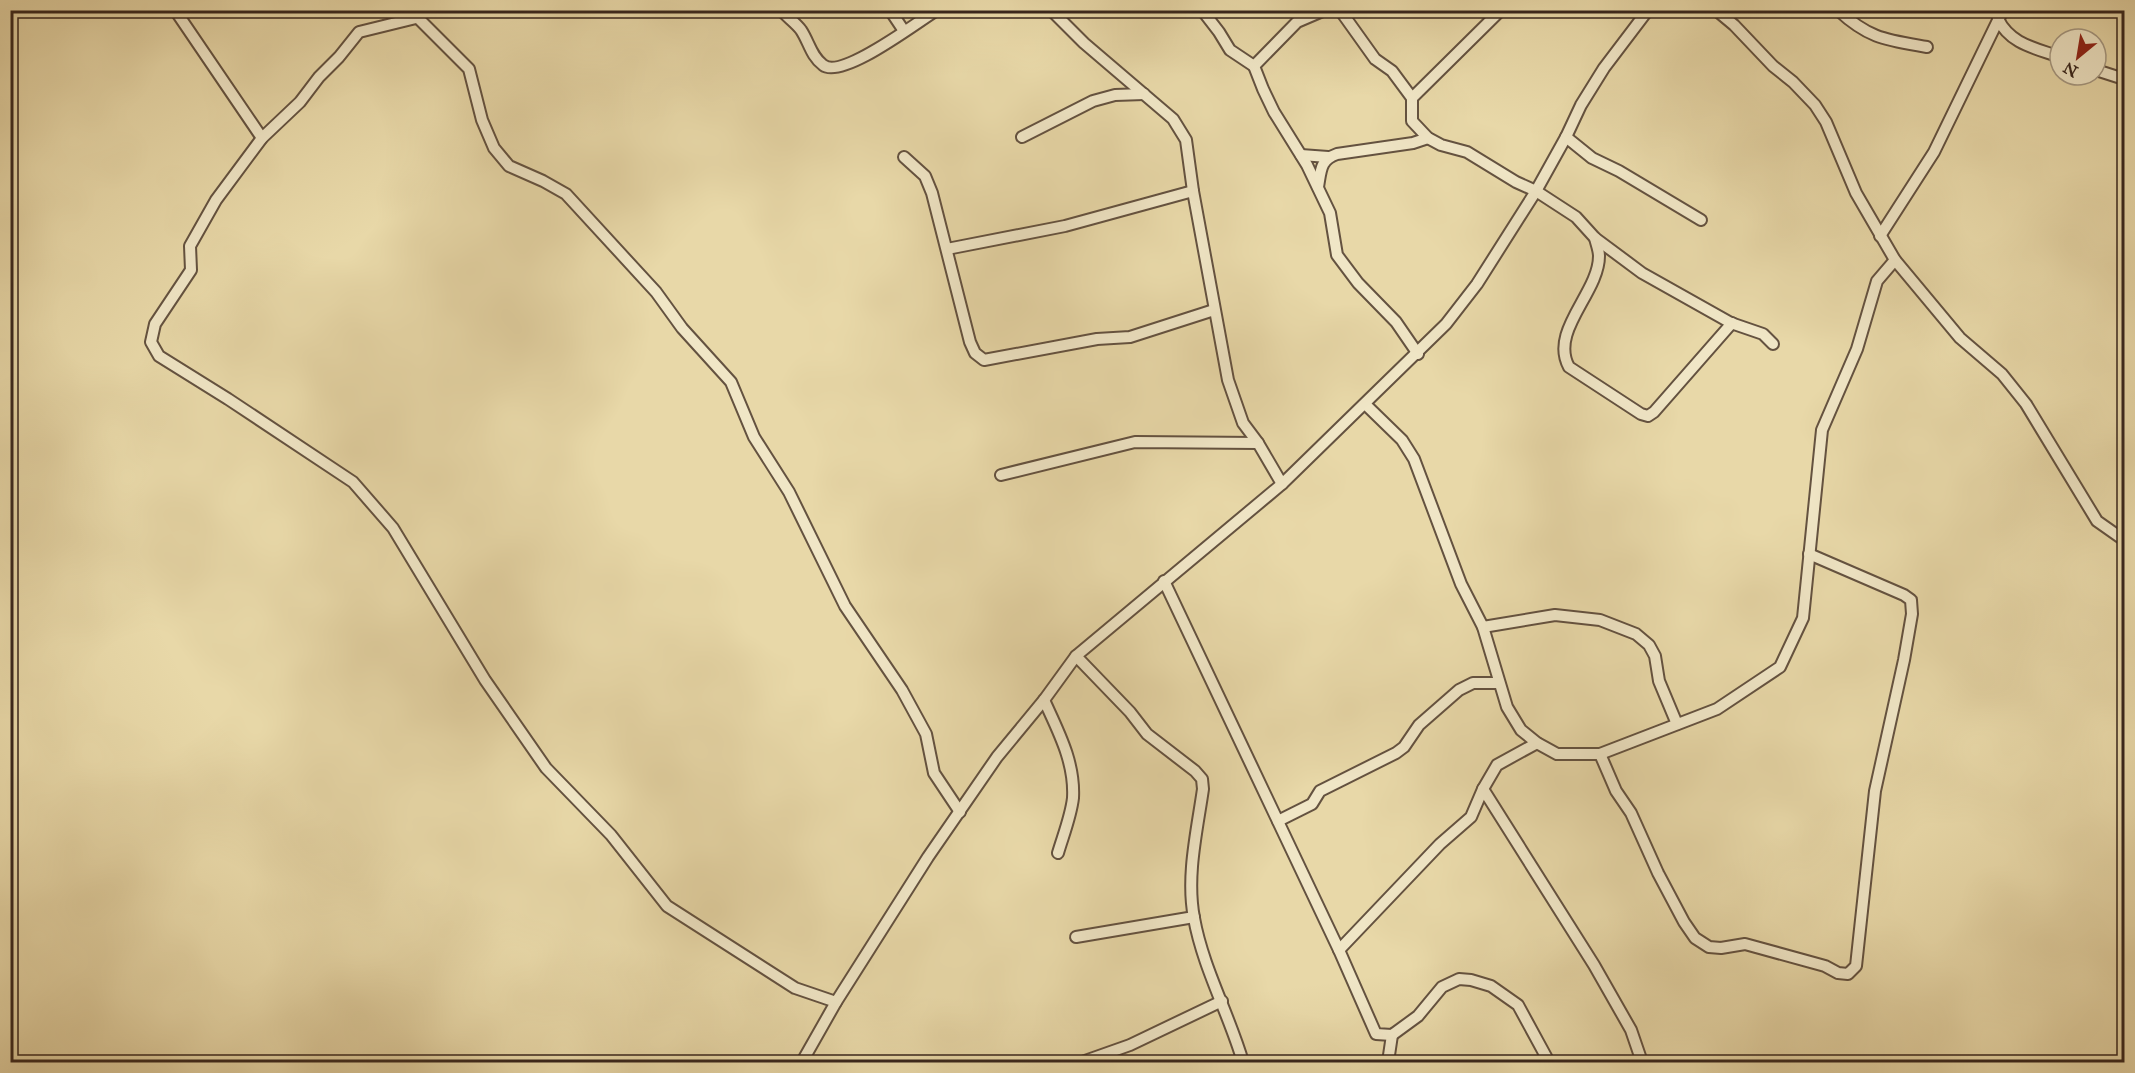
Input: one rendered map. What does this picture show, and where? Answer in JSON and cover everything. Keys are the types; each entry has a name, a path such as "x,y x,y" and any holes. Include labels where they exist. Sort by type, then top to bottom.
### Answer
{"street":[{"path":"175,10 261,138"},
{"path":"781,10 801,30 816,59 826,68 838,68 870,54 937,10"},
{"path":"890,10 904,31"},
{"path":"1051,10 1084,43 1173,119 1186,140 1193,191 1228,380 1243,423 1258,443 1282,484"},
{"path":"1202,10 1220,32 1230,50 1254,66 1274,112 1301,155 1330,213 1337,255 1358,283 1395,322 1418,354"},
{"path":"1254,66 1297,22 1325,10"},
{"path":"1340,10 1375,59 1392,71 1412,98 1412,121 1428,138 1441,146 1467,152 1516,182 1536,190 1576,217 1594,238 1642,273 1732,323 1763,334 1773,344"},
{"path":"802,1062 836,1002 928,857 997,757 1044,700 1076,656 1282,484 1418,354 1446,324 1477,284 1536,190 1581,105 1604,68 1648,10"},
{"path":"1716,10 1734,25 1773,66 1793,81 1815,105 1826,122 1856,193 1895,260 1960,338 2002,374 2026,404 2097,521 2124,540"},
{"path":"1838,10 1852,24 1877,38 1927,47"},
{"path":"1412,98 1495,13"},
{"path":"836,1002 795,988 667,906 611,835 546,768 485,680 393,528 353,482 159,356 151,342 155,324 191,270 190,246 216,200 261,138 300,102 359,32 413,14 469,69 482,120 494,148 509,166 566,194 656,292 682,328 731,382 754,437 789,492 844,606 902,690 926,734 934,773 960,813"},
{"path":"1880,236 1934,152 2000,15"},
{"path":"2000,15 2004,31 2016,41 2048,53"},
{"path":"2108,74 2124,79"},
{"path":"1022,137 1093,101 1115,95 1144,94"},
{"path":"1566,137 1592,158 1619,171 1701,220"},
{"path":"1318,187 1324,162 1328,158 1337,154 1413,143 1428,138"},
{"path":"1301,155 1328,158"},
{"path":"904,158 926,176 970,342 975,353 984,360 1097,339 1130,337 1214,310"},
{"path":"947,249 1065,226 1193,191"},
{"path":"1594,238 1599,256 1593,282 1578,307 1568,333 1564,349 1565,359 1569,367 1641,414 1648,416 1654,412 1732,323"},
{"path":"1365,404 1402,440 1414,459 1461,584 1483,627 1507,707 1521,730 1537,743 1557,754 1600,754 1718,709 1780,667 1803,618 1822,430 1857,349 1877,282 1895,260"},
{"path":"1001,475 1135,442 1258,443"},
{"path":"1600,754 1616,791 1631,813 1658,873 1695,938 1709,947 1721,948 1745,944 1825,966 1848,975 1856,966 1875,790 1904,660 1912,614 1911,600 1809,554"},
{"path":"1164,581 1339,950 1376,1034 1392,1035 1418,1016 1442,987 1459,980 1471,980 1491,986 1518,1005 1549,1062"},
{"path":"1483,627 1555,615 1600,620 1636,634 1649,645 1655,656 1659,681 1677,724"},
{"path":"1076,656 1130,712 1147,734 1196,771 1202,779 1203,789 1192,868 1194,917 1206,959 1243,1062"},
{"path":"1278,821 1312,804 1320,791 1396,753 1404,747 1419,725 1459,690 1473,683 1499,683"},
{"path":"1044,700 1067,749 1071,779 1072,799 1058,853"},
{"path":"1339,950 1440,844 1471,818 1482,789 1497,765 1537,743"},
{"path":"1482,789 1594,965 1631,1030 1642,1062"},
{"path":"1076,937 1194,917"},
{"path":"1082,1062 1130,1045 1222,1001"},
{"path":"1388,1062 1392,1035"}]}
